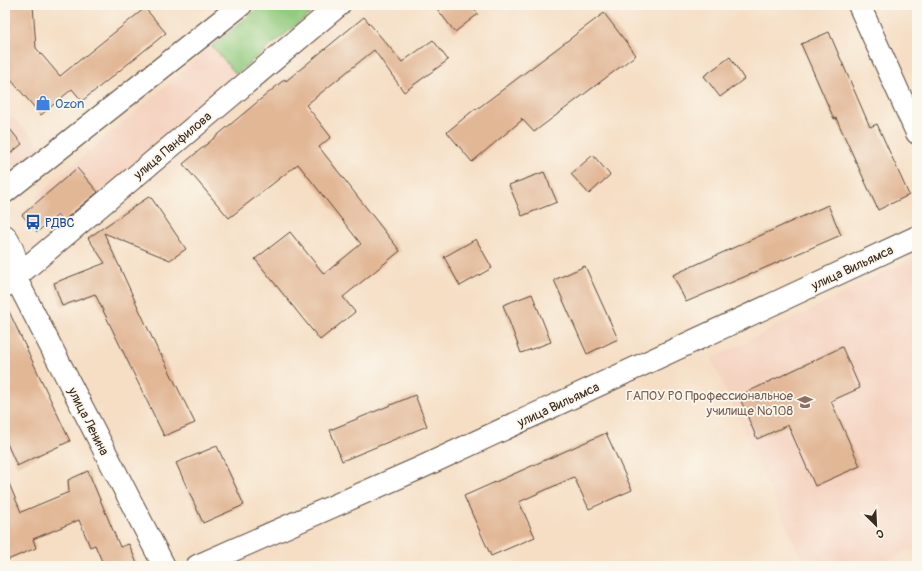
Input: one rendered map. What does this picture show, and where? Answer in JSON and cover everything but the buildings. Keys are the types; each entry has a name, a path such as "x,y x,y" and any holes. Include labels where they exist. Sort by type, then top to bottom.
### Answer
{"street":[{"path":"5,192 241,5"},
{"name":"улица Панфилова","path":"10,281 339,5"},
{"path":"859,5 917,133"},
{"path":"5,236 12,245 17,266 10,281"},
{"name":"улица Вильямса","path":"197,566 420,468 917,237"},
{"name":"улица Ленина","path":"10,281 164,566"}],"shaded area":[{"path":"212,46 236,74 62,226 36,197"},
{"path":"10,115 47,151 5,183 5,116"},
{"path":"917,256 917,547 875,566 804,566 712,359"}],"green space":[{"path":"262,5 321,5 236,74 212,46"}],"place":[{"name":"Ozon","path":"43,103"},
{"name":"РДВС","path":"33,222"},
{"name":"ГАПОУ РО Профессиональное училище №108","path":"805,402"}]}
